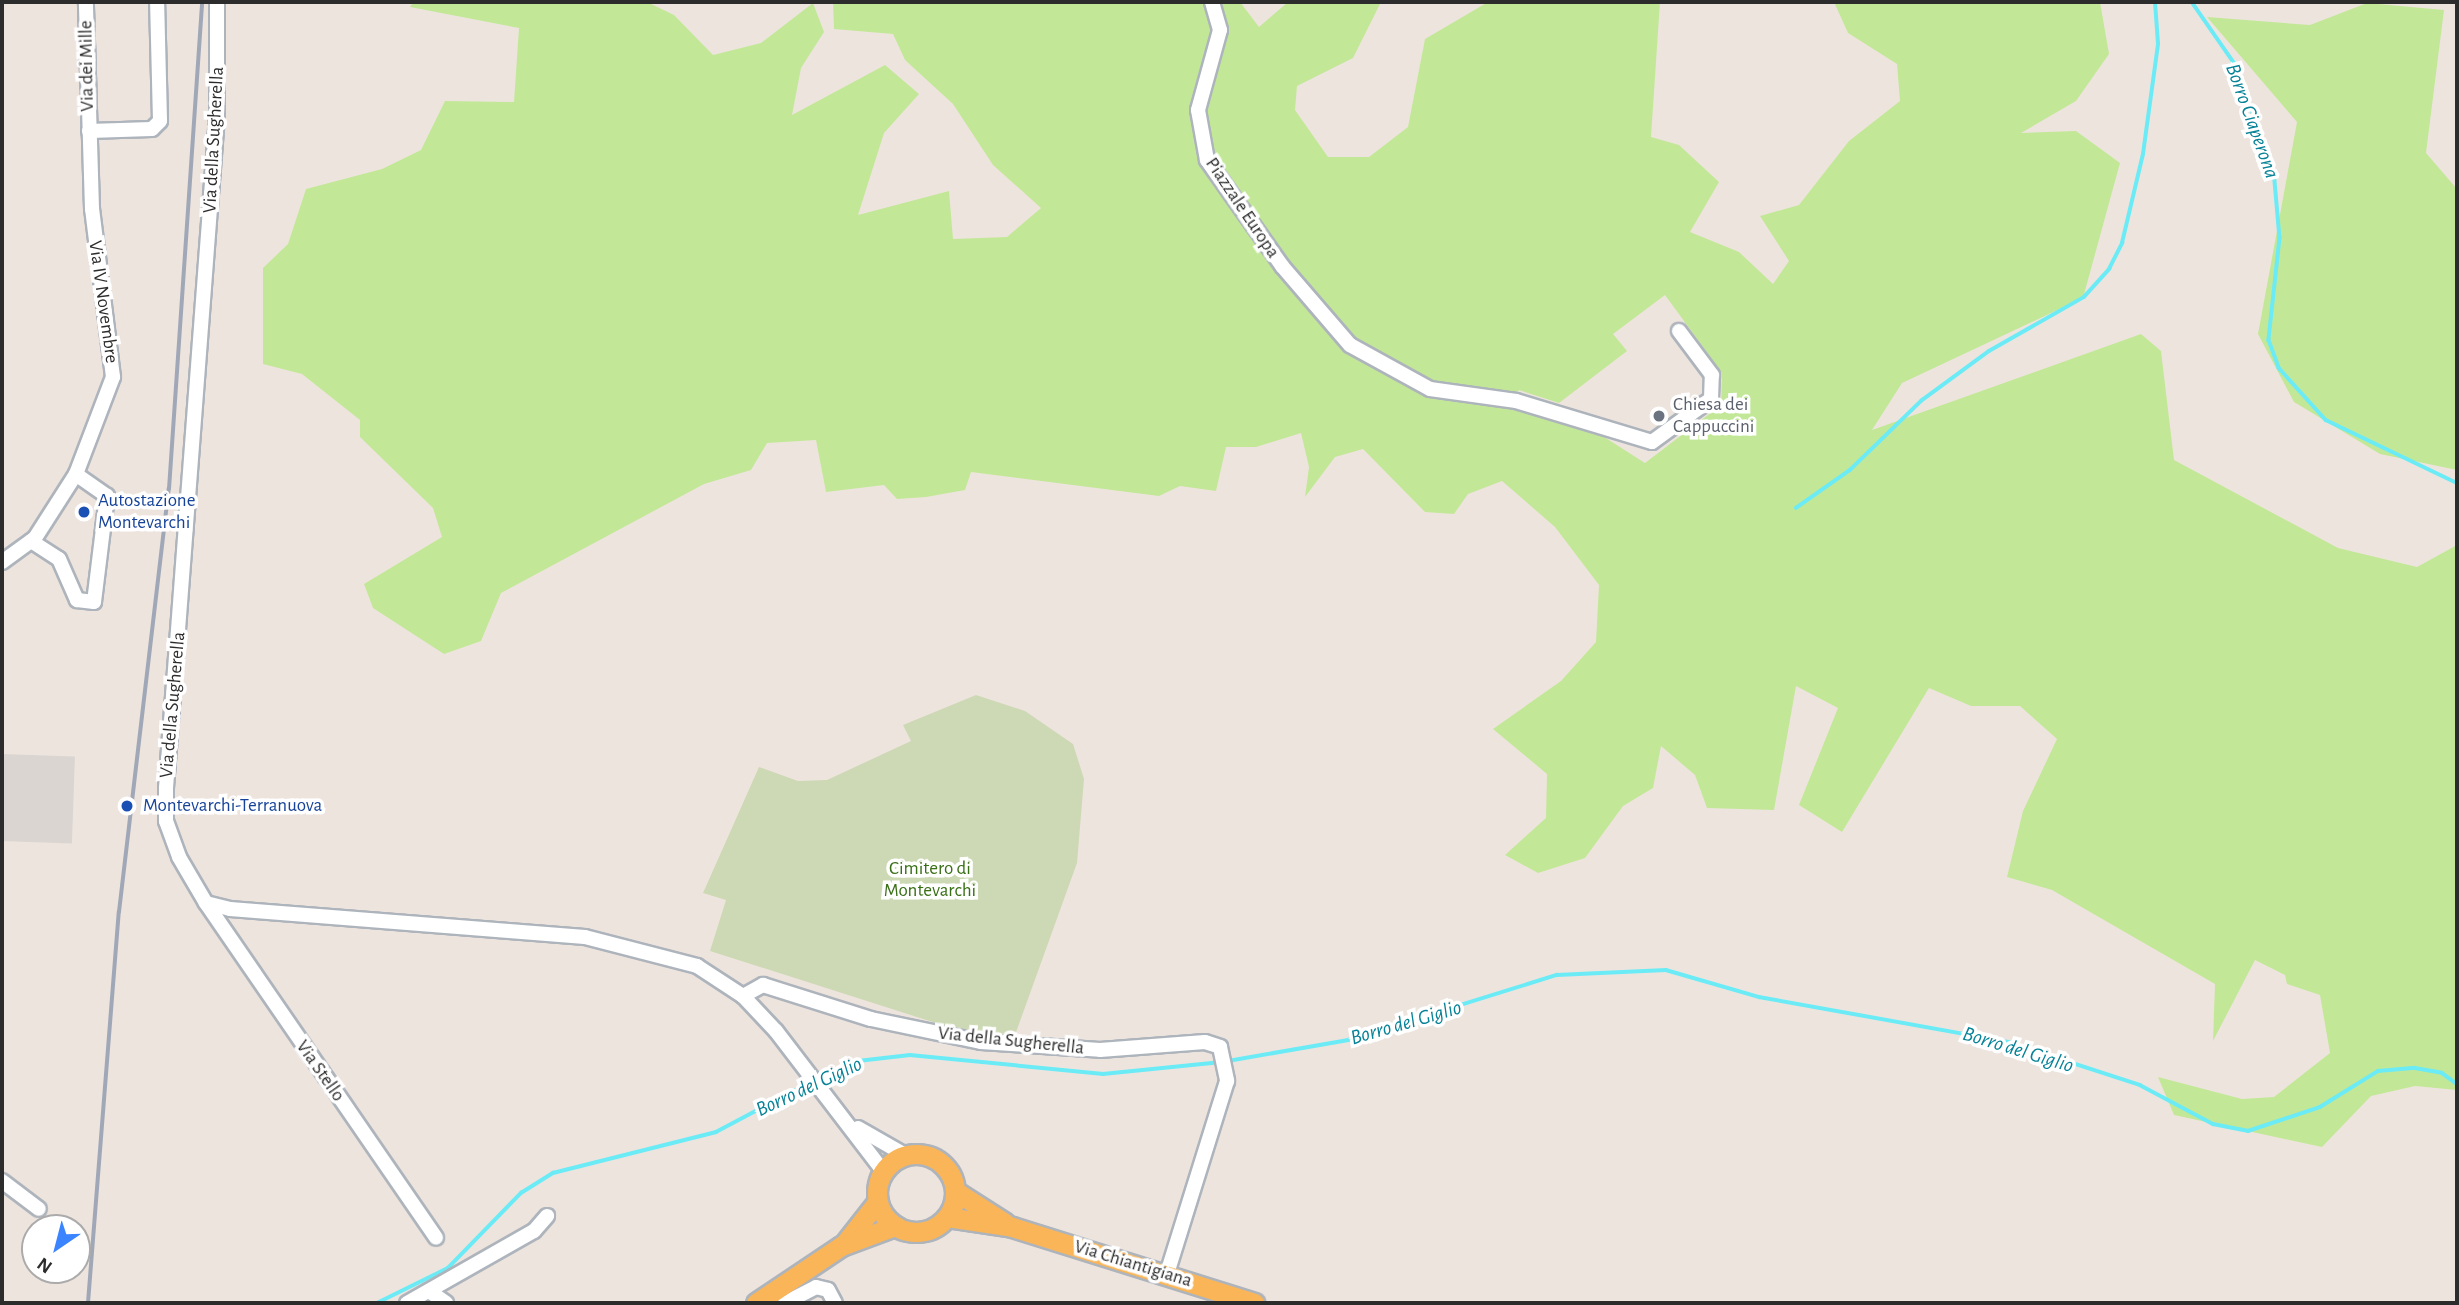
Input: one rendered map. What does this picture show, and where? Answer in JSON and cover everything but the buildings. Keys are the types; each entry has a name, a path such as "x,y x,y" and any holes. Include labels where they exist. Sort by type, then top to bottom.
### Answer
{"main road":[{"name":"Via Chiantigiana","path":"905,1156 939,1161 955,1191 1012,1227"},
{"path":"883,1171 905,1156"},
{"name":"Via Chiantigiana","path":"841,1247 878,1201 883,1171"},
{"path":"947,1217 955,1191"},
{"path":"878,1201 895,1226"},
{"name":"Via Chiantigiana","path":"756,1303 841,1247 895,1226 928,1230 947,1217 1012,1227 1167,1273 1254,1303"}],"street":[{"name":"Via dei Mille","path":"86,2 89,131"},
{"path":"89,131 152,130 160,121 157,2"},
{"name":"Via della Sugherella","path":"206,903 166,821 217,116 217,2"},
{"name":"Piazzale Europa","path":"1212,2 1220,30 1198,110 1198,136 1235,200 1327,320 1350,345 1407,381 1564,413 1652,442 1711,399 1712,375 1679,331"},
{"name":"Via IV Novembre","path":"2,562 31,541 76,474 113,377 89,131"},
{"path":"31,541 59,559 77,600 94,601 107,496 76,474"},
{"path":"206,903 584,937 697,966 743,996 803,1062 854,1126 883,1171"},
{"name":"Via Stello","path":"206,903 436,1238"},
{"name":"Via della Sugherella","path":"743,996 763,985 871,1019 981,1042 1100,1050 1205,1042 1221,1051 1226,1071 1167,1273"},
{"path":"854,1126 905,1156"},
{"path":"2,1181 38,1209"},
{"path":"407,1303 534,1231 547,1216"},
{"path":"785,1303 816,1287 828,1290 835,1303"},
{"path":"429,1291 446,1303"}],"green space":[{"path":"413,2 647,2 674,15 713,55 761,43 813,3 824,32 801,68 792,115 885,65 919,94 884,133 858,215 949,191 953,239 1007,237 1041,208 993,165 953,104 905,60 893,34 834,29 833,2 1240,2 1259,27 1288,2 1381,2 1353,58 1297,86 1295,110 1328,157 1369,157 1408,127 1425,39 1488,2 1660,2 1651,137 1679,145 1719,182 1690,232 1739,252 1773,284 1789,261 1760,216 1799,205 1849,141 1900,101 1897,64 1848,33 1834,2 2100,2 2109,54 2076,101 2021,133 2076,131 2120,163 2083,298 1902,383 1872,430 2141,334 2161,351 2174,460 2338,548 2417,567 2457,545 2457,1090 2415,1086 2371,1096 2322,1147 2174,1115 2158,1077 2242,1099 2274,1097 2330,1053 2320,995 2287,984 2285,975 2255,960 2213,1041 2215,984 2052,890 2007,877 2023,811 2057,739 2020,706 1971,706 1929,688 1842,832 1799,805 1838,708 1796,686 1774,810 1707,808 1695,775 1661,746 1653,788 1623,806 1585,858 1538,873 1505,855 1546,818 1547,774 1493,729 1561,681 1596,642 1599,585 1555,527 1502,481 1468,494 1454,514 1425,512 1363,449 1335,457 1305,497 1309,467 1301,433 1256,447 1226,447 1216,491 1180,486 1159,496 971,472 965,490 926,497 897,499 884,485 826,492 816,440 767,443 751,470 704,484 501,593 481,641 444,654 373,608 364,584 442,537 433,508 360,437 360,420 302,374 263,364 263,268 288,244 306,189 382,169 421,150 445,101 514,102 519,28 410,7","holes":["1665,295 1722,373 1721,405 1645,463 1579,421 1510,405 1519,390 1559,403 1627,351 1613,334"]},
{"path":"2367,3 2444,10 2426,153 2457,189 2457,470 2380,454 2294,402 2258,334 2297,122 2207,17 2310,25"},
{"name":"Cimitero di Montevarchi","path":"976,695 1025,711 1073,744 1084,779 1077,863 1015,1035 964,1032 710,951 726,900 703,893 759,767 798,781 827,780 911,741 903,725"}],"shaded area":[{"path":"2,754 75,757 72,843 2,841"}],"waterway":[{"path":"1796,508 1850,470 1921,401 1989,351 2084,297 2109,269 2122,243 2143,154 2158,44 2155,2"},
{"name":"Borro Ciaperona","path":"2192,2 2235,64 2274,170 2280,238 2269,340 2279,368 2326,420 2457,483"},
{"name":"Borro del Giglio","path":"1228,1061 1348,1040 1557,975 1666,970 1759,997 2008,1042 2140,1085 2213,1124 2248,1131 2320,1107 2378,1071 2415,1068 2442,1073 2457,1084"},
{"name":"Borro del Giglio","path":"818,1079 858,1061 910,1055 1103,1074 1221,1062"},
{"name":"Borro del Giglio","path":"377,1303 448,1268 521,1193 553,1173 716,1132 811,1082"}],"railway":[{"path":"88,1303 119,912 169,489 202,2"}],"place":[{"name":"Chiesa dei Cappuccini","path":"1659,416"},
{"name":"Autostazione Montevarchi","path":"84,512"},
{"name":"Montevarchi-Terranuova","path":"127,806"}]}
